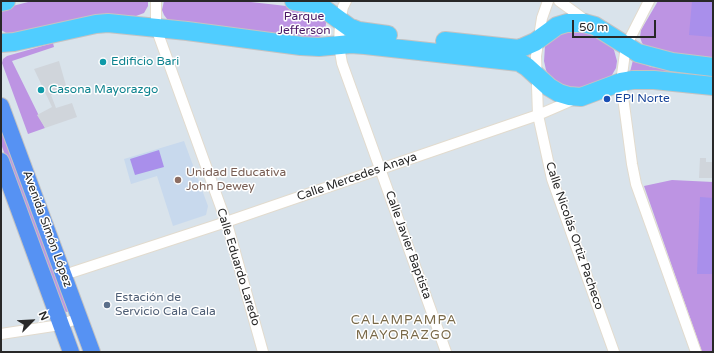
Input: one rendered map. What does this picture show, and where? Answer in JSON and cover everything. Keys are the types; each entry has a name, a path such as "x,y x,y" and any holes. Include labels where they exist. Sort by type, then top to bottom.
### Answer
{"highway":[{"path":"1,2 6,1"},
{"path":"294,1 315,4 340,21 359,31 519,49 538,40 557,26 567,23 584,23 595,26 638,53 672,62 713,67"},
{"path":"1,42 14,42 96,24 108,23 301,46 319,47 365,45 519,62 549,87 559,93 581,97 621,82 654,80 713,86"}],"main road":[{"name":"Avenida Simón López","path":"1,106 92,352"},
{"name":"Avenida Simón López","path":"1,161 71,352"}],"street":[{"name":"Calle Eduardo Laredo","path":"156,1 156,28 226,222 264,352"},
{"name":"Calle Javier Baptista","path":"346,1 340,21 339,46 342,63 446,352"},
{"name":"Calle Nicolás Ortiz Pacheco","path":"548,1 542,18 536,56 538,115 552,179 614,352"},
{"path":"559,1 595,26"},
{"path":"649,1 626,46 621,82 636,184 696,352"},
{"name":"Calle Mercedes Anaya","path":"64,275 226,222 538,115 581,97"},
{"path":"1,334 60,325 79,318"}],"shaded area":[{"path":"692,1 713,1 713,37 689,35"},
{"path":"59,61 67,89 51,95 56,108 72,103 77,117 45,128 37,115 52,107 34,69"},
{"name":"Unidad Educativa John Dewey","path":"184,141 208,206 206,215 173,226 157,176 131,184 124,159"},
{"path":"159,150 164,167 135,175 130,159"},
{"path":"700,158 706,158 706,162 713,162 713,178 699,178"},
{"path":"700,197 713,198 713,274 697,274"}],"green space":[{"path":"32,1 148,1 148,6 144,13 136,16 107,15 10,35 1,30 1,9"},
{"name":"Parque Jefferson","path":"164,1 242,1 313,9 325,18 325,31 321,36 315,39 172,22 167,19 162,10"},
{"path":"658,1 713,1 713,59 667,54 647,48 642,43 640,37 641,30"},
{"path":"582,27 608,42 614,50 617,61 616,68 612,75 606,80 582,89 562,87 550,77 546,70 544,61 545,46 556,33"},
{"path":"53,43 54,47 12,61 45,128 28,134 2,63 3,59 7,56"},
{"path":"633,60 651,67 713,74 713,78 657,71 630,72"},
{"path":"1,125 69,311 67,312 62,311 1,144"},
{"path":"672,180 713,182 713,352 702,352 644,186"}],"place":[{"name":"Edificio Bari","path":"103,62"},
{"name":"Casona Mayorazgo","path":"41,90"},
{"name":"EPI Norte","path":"607,99"},
{"name":"Unidad Educativa John Dewey","path":"178,180"},
{"name":"Estación de Servicio Cala Cala","path":"107,305"}],"district":[{"name":"CALAMPAMPA MAYORAZGO","path":"404,328"}]}
